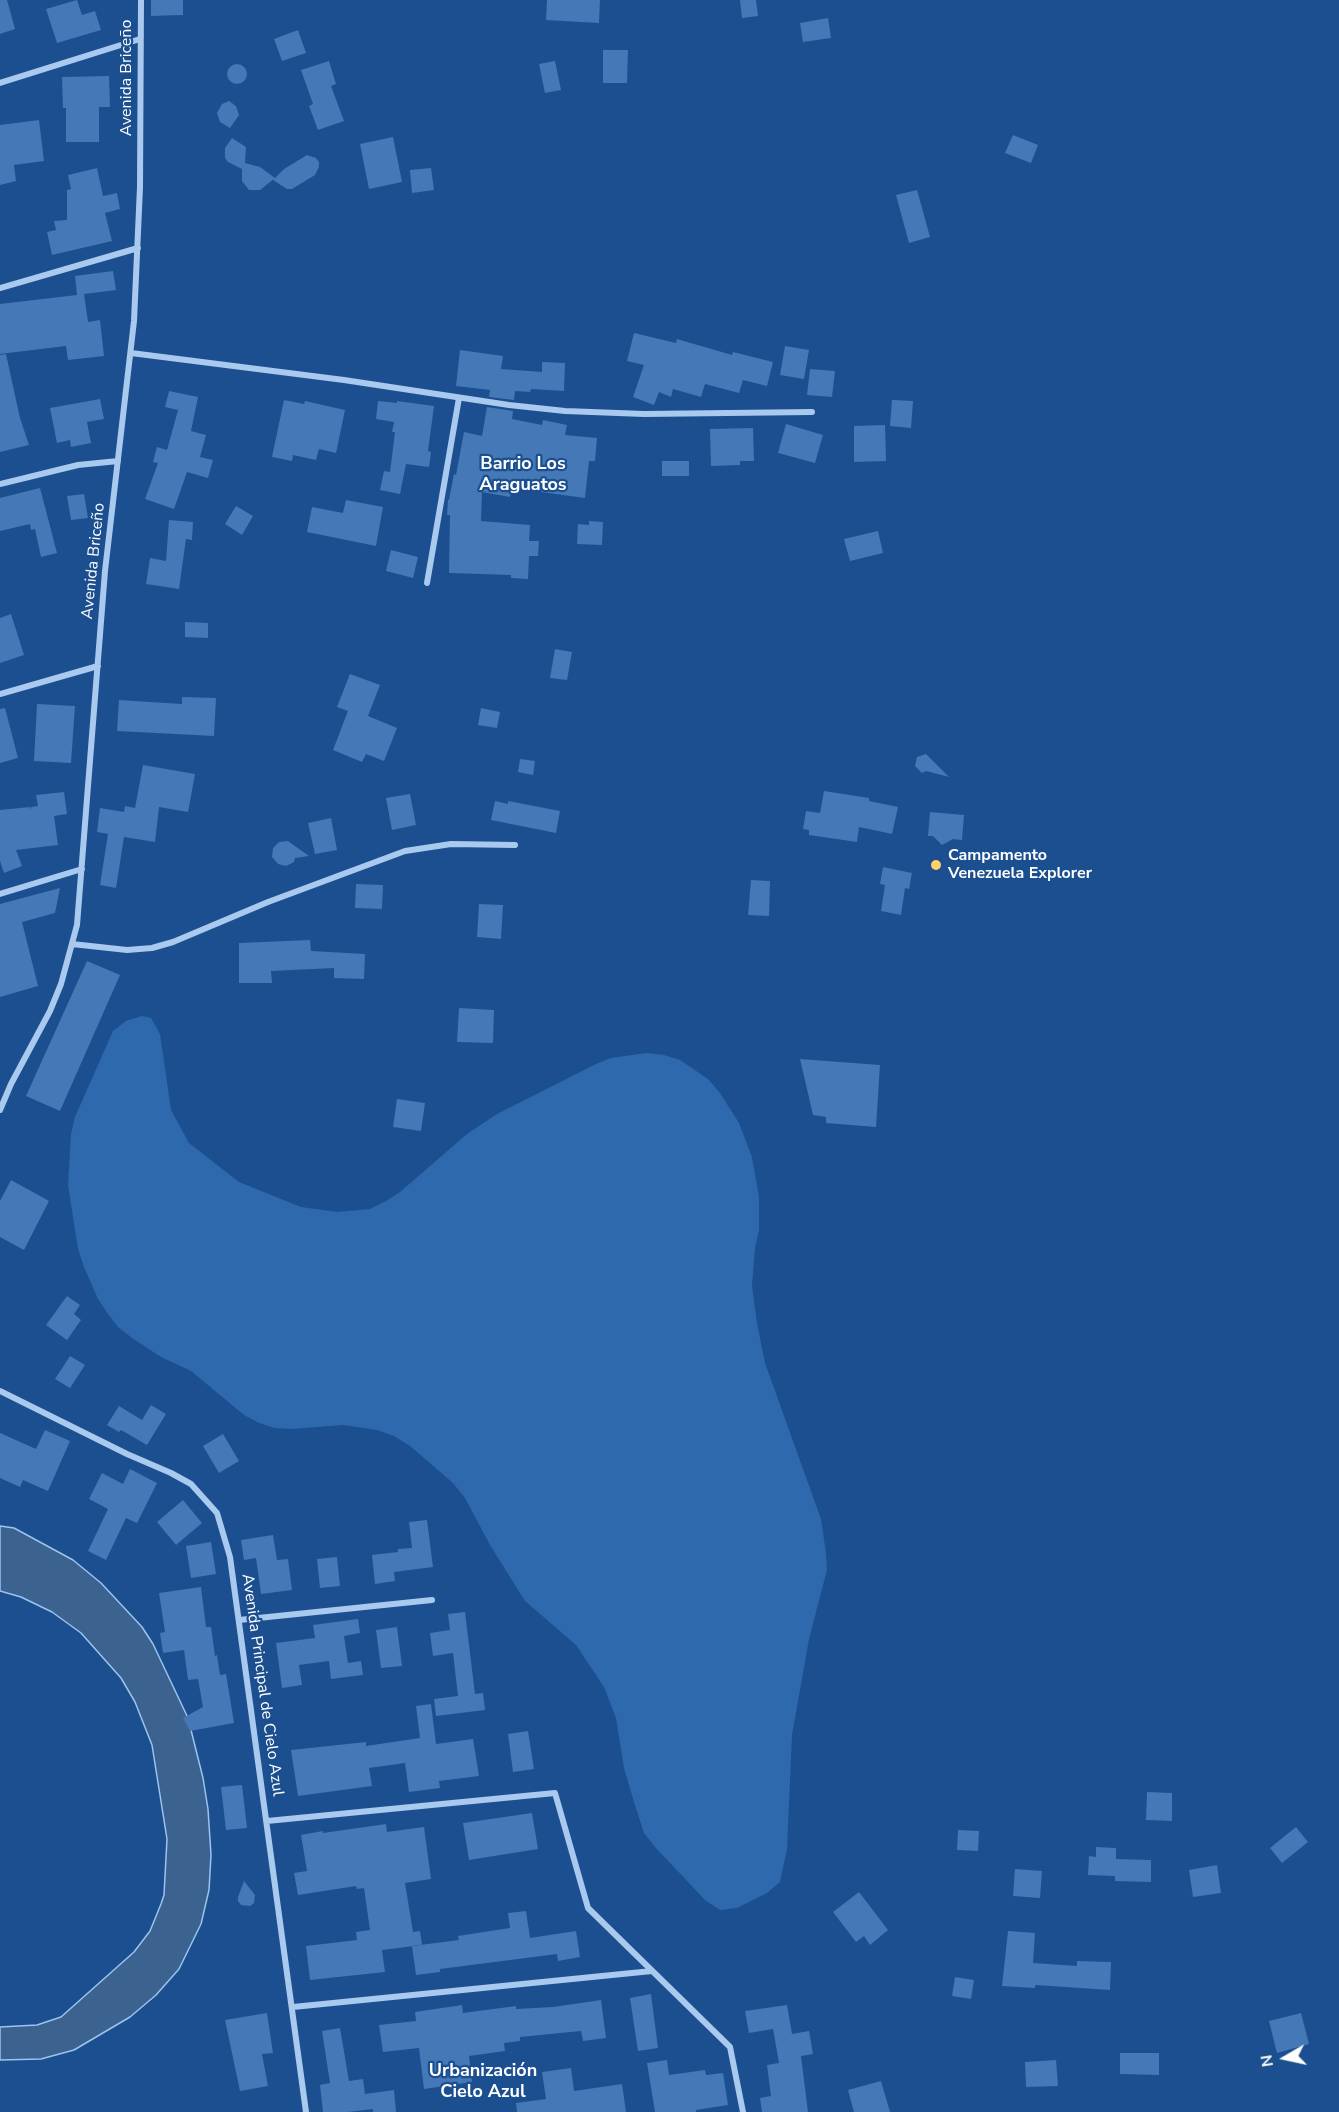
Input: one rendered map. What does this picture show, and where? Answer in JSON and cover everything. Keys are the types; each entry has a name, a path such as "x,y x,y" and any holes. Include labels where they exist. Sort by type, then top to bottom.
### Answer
{"street":[{"name":"Avenida Briceño","path":"0,1110 11,1084 50,1011 61,984 77,925 105,571 131,353 140,187 141,0"},
{"path":"0,83 141,39"},
{"path":"0,288 138,248"},
{"path":"131,353 344,380 509,405 604,413 704,415 812,412"},
{"path":"427,583 459,398"},
{"path":"0,484 78,465 118,461"},
{"path":"0,694 98,666"},
{"path":"72,944 127,950 152,948 173,942 268,902 405,851 452,844 515,845"},
{"path":"0,894 82,869"},
{"name":"Avenida Principal de Cielo Azul","path":"0,1391 191,1484 217,1513 230,1557 306,2112"},
{"path":"239,1620 432,1600"},
{"path":"267,1821 555,1793 588,1908 730,2047 743,2112"},
{"path":"293,2007 652,1971"}],"shaded area":[{"path":"142,1016 151,1018 160,1034 171,1110 189,1143 239,1182 301,1207 337,1212 370,1209 386,1201 400,1192 467,1134 497,1114 611,1058 646,1053 680,1060 708,1079 720,1093 739,1123 752,1157 759,1197 759,1230 752,1286 757,1323 765,1363 821,1519 827,1570 809,1639 792,1735 787,1849 780,1882 767,1893 737,1908 720,1910 705,1900 644,1833 624,1768 616,1718 604,1687 576,1645 525,1601 490,1545 465,1498 453,1483 410,1446 394,1436 377,1430 343,1425 275,1428 259,1423 244,1415 191,1371 161,1357 132,1338 118,1327 108,1314 98,1299 78,1249 68,1185 71,1134 75,1117 113,1031 126,1021"},
{"path":"0,1526 14,1528 73,1560 101,1583 142,1627 153,1644 188,1718 208,1809 211,1855 209,1890 201,1924 179,1969 156,1995 130,2017 74,2050 41,2059 0,2060 0,2027 37,2025 61,2017 134,1952 150,1931 164,1895 167,1839 152,1745 135,1702 121,1678 81,1633 52,1612 21,1597 0,1591"}],"building":[{"path":"0,0 7,0 15,29 0,34"},
{"path":"77,0 82,15 95,11 101,30 57,43 46,9"},
{"path":"151,0 183,0 183,15 151,16"},
{"path":"547,0 600,0 599,23 546,20"},
{"path":"740,0 756,0 758,16 742,18"},
{"path":"828,18 831,38 803,42 800,23"},
{"path":"298,30 306,53 282,61 274,39"},
{"path":"603,50 628,50 627,83 603,83"},
{"path":"329,61 336,84 331,86 344,121 318,130 309,106 313,104 301,70"},
{"path":"555,61 561,90 545,93 539,64"},
{"path":"237,64 244,67 247,74 244,81 237,84 230,81 227,74 230,67"},
{"path":"109,76 110,107 99,107 99,142 66,142 66,108 63,108 62,77"},
{"path":"229,101 236,106 239,115 230,128 220,122 217,113 222,104"},
{"path":"39,120 44,161 14,165 16,181 0,185 0,125"},
{"path":"1013,135 1038,145 1031,163 1005,153"},
{"path":"393,137 402,182 369,189 360,144"},
{"path":"232,138 246,147 245,163 260,167 275,178 260,190 249,190 242,181 242,169 225,158 225,148"},
{"path":"307,155 316,158 319,162 315,175 292,189 287,189 273,180 284,169"},
{"path":"97,168 103,196 117,193 120,209 105,213 112,241 52,255 47,232 56,230 54,221 67,220 67,190 71,189 68,175"},
{"path":"431,168 434,190 412,193 410,170"},
{"path":"917,190 930,237 909,243 896,195"},
{"path":"113,271 116,290 84,294 88,322 100,320 104,356 68,360 66,346 0,354 0,304 77,295 75,276"},
{"path":"634,333 676,343 677,339 732,355 733,352 773,362 767,386 743,380 739,393 705,384 701,397 673,389 671,397 659,392 654,405 633,397 644,365 627,361"},
{"path":"785,346 809,350 804,379 780,375"},
{"path":"460,350 503,356 501,369 542,372 542,362 565,363 564,391 531,389 530,392 515,391 514,400 489,397 490,390 456,386"},
{"path":"6,354 20,418 29,445 0,452 0,355"},
{"path":"810,369 835,371 832,397 807,395"},
{"path":"169,391 198,397 191,431 206,435 200,457 213,460 208,478 187,472 174,509 145,499 158,463 153,462 157,447 167,450 178,410 165,407"},
{"path":"100,399 104,419 87,422 91,443 71,447 70,440 57,443 50,408"},
{"path":"284,400 304,404 305,401 345,410 336,453 319,449 316,460 293,455 292,461 272,457"},
{"path":"892,400 913,401 911,428 890,426"},
{"path":"378,401 434,406 428,451 431,452 429,467 406,464 400,494 380,490 384,471 390,472 395,432 392,432 394,422 376,419"},
{"path":"487,407 513,411 512,419 542,425 543,420 567,425 565,435 597,438 595,461 589,461 585,498 512,488 510,497 482,492 481,521 530,525 529,541 539,541 538,556 529,556 528,579 511,578 511,575 449,573 448,500 454,474 456,475 464,432 482,436"},
{"path":"786,424 823,435 815,463 778,453"},
{"path":"885,425 886,461 854,462 854,426"},
{"path":"753,428 754,461 740,461 740,465 711,466 710,429"},
{"path":"662,461 689,461 689,476 662,476"},
{"path":"40,488 57,553 41,557 35,529 31,530 30,524 0,531 0,498"},
{"path":"84,494 88,518 71,520 67,496"},
{"path":"346,500 383,507 376,546 307,532 312,507 343,513"},
{"path":"236,506 253,516 242,535 225,524"},
{"path":"169,520 193,522 192,540 186,539 179,589 146,584 150,558 166,561"},
{"path":"589,521 603,522 602,545 577,544 578,524 589,525"},
{"path":"878,531 883,553 850,561 844,539"},
{"path":"391,550 418,557 413,578 386,571"},
{"path":"11,614 24,655 0,663 0,618"},
{"path":"185,622 208,623 208,638 185,637"},
{"path":"555,649 572,652 567,680 550,678"},
{"path":"350,674 380,685 368,716 397,728 384,761 366,754 362,762 333,750 348,711 337,707"},
{"path":"182,697 216,698 214,736 117,731 119,700 182,704"},
{"path":"37,704 75,706 71,763 34,761"},
{"path":"5,708 18,758 0,763 0,709"},
{"path":"481,708 500,712 497,728 478,725"},
{"path":"926,754 949,777 926,771 922,773 915,766 917,757"},
{"path":"520,759 535,761 533,775 518,772"},
{"path":"143,765 195,774 188,812 159,807 155,842 124,837 116,888 100,885 108,834 97,832 100,808 124,812 125,806 135,808"},
{"path":"824,791 869,798 869,801 898,807 892,834 859,827 857,842 809,835 809,830 803,829 806,811 820,813"},
{"path":"64,792 67,814 54,816 58,845 16,850 22,866 4,873 0,861 0,810 30,807 31,810 31,807 38,806 36,795"},
{"path":"410,794 416,825 392,830 386,798"},
{"path":"495,801 508,804 508,801 560,811 556,833 491,820"},
{"path":"930,812 964,815 962,840 953,839 942,845 933,836 928,836"},
{"path":"331,818 337,850 315,854 308,823"},
{"path":"288,841 309,856 295,858 294,862 286,866 278,864 272,857 273,848 279,842"},
{"path":"883,867 912,873 909,889 905,888 901,915 881,911 885,885 880,884"},
{"path":"751,880 770,881 769,916 748,915"},
{"path":"356,884 383,885 382,909 355,908"},
{"path":"60,888 55,913 22,922 38,986 0,997 0,904"},
{"path":"479,904 503,905 501,939 477,937"},
{"path":"310,940 311,951 365,954 364,979 334,978 334,968 271,971 272,983 239,983 239,943"},
{"path":"87,961 120,975 60,1111 26,1096"},
{"path":"459,1008 494,1010 493,1043 457,1042"},
{"path":"800,1059 880,1065 876,1127 826,1123 826,1117 813,1115"},
{"path":"397,1099 425,1103 421,1131 393,1127"},
{"path":"11,1180 49,1201 24,1250 0,1237 0,1201"},
{"path":"67,1296 80,1305 74,1314 81,1320 67,1340 46,1325"},
{"path":"70,1356 85,1365 70,1388 55,1379"},
{"path":"151,1405 166,1414 147,1445 107,1425 119,1406 142,1420"},
{"path":"45,1430 70,1441 48,1491 23,1480 20,1487 0,1478 0,1433 36,1449"},
{"path":"223,1434 239,1461 219,1473 203,1446"},
{"path":"130,1469 157,1483 137,1523 126,1518 106,1560 88,1551 108,1509 89,1499 102,1473 123,1484"},
{"path":"183,1500 202,1523 176,1545 157,1522"},
{"path":"427,1520 433,1567 394,1572 395,1581 375,1584 372,1555 412,1548 409,1522"},
{"path":"273,1535 277,1560 288,1559 292,1590 261,1594 256,1558 244,1560 241,1540"},
{"path":"211,1542 216,1574 191,1578 186,1546"},
{"path":"337,1557 340,1586 320,1588 317,1559"},
{"path":"201,1587 206,1627 211,1627 220,1675 226,1674 234,1723 190,1731 183,1718 203,1707 198,1679 188,1680 184,1650 163,1653 160,1633 165,1632 159,1593"},
{"path":"465,1612 475,1694 483,1693 485,1710 436,1716 434,1699 458,1696 453,1653 433,1656 430,1633 450,1630 448,1614"},
{"path":"358,1619 360,1633 344,1636 348,1663 361,1661 363,1675 331,1679 329,1661 299,1665 302,1685 282,1688 276,1643 315,1638 313,1625"},
{"path":"397,1627 402,1666 381,1668 376,1630"},
{"path":"431,1704 436,1744 473,1739 479,1776 439,1781 440,1788 409,1792 405,1763 369,1768 372,1786 298,1796 291,1750 366,1742 366,1746 420,1738 416,1706"},
{"path":"528,1731 534,1769 513,1772 508,1734"},
{"path":"242,1785 247,1828 226,1830 221,1787"},
{"path":"1147,1792 1172,1793 1172,1821 1146,1820"},
{"path":"532,1813 538,1849 469,1860 463,1823"},
{"path":"386,1824 387,1832 424,1827 431,1879 405,1883 413,1932 420,1931 422,1945 382,1950 385,1972 310,1980 306,1946 357,1940 356,1932 370,1930 364,1888 357,1889 356,1886 298,1895 294,1873 307,1871 301,1835"},
{"path":"1296,1827 1308,1842 1282,1863 1270,1848"},
{"path":"958,1830 979,1831 978,1851 957,1850"},
{"path":"1096,1847 1116,1848 1116,1859 1151,1860 1151,1882 1115,1881 1115,1876 1088,1875 1089,1856 1096,1857"},
{"path":"1217,1865 1221,1893 1193,1897 1189,1870"},
{"path":"1015,1869 1042,1871 1040,1898 1013,1896"},
{"path":"244,1881 255,1895 254,1903 250,1906 241,1905 238,1901"},
{"path":"859,1892 888,1930 870,1945 864,1936 856,1942 833,1912"},
{"path":"526,1911 530,1938 576,1931 580,1957 558,1961 557,1954 440,1969 440,1972 416,1975 412,1946 459,1940 458,1936 510,1928 508,1913"},
{"path":"1008,1931 1035,1933 1033,1963 1077,1966 1077,1961 1111,1962 1110,1990 1035,1985 1035,1988 1002,1986"},
{"path":"955,1977 974,1980 971,1999 952,1996"},
{"path":"651,1994 658,2048 638,2051 630,1998"},
{"path":"601,2000 606,2038 583,2041 581,2031 520,2037 520,2041 504,2043 505,2051 469,2056 472,2082 424,2089 419,2048 383,2052 379,2025 416,2021 415,2012 462,2005 463,2013 516,2006 516,2009 553,2007"},
{"path":"787,2005 792,2034 809,2031 813,2054 801,2056 808,2112 762,2112 760,2098 771,2096 767,2065 779,2063 773,2029 749,2033 745,2011"},
{"path":"267,2013 273,2053 262,2054 268,2086 240,2091 225,2020"},
{"path":"1301,2013 1309,2044 1277,2053 1269,2021"},
{"path":"340,2028 349,2081 363,2079 365,2094 394,2090 396,2112 373,2112 373,2109 323,2112 320,2085 330,2083 322,2031"},
{"path":"1120,2053 1159,2053 1159,2075 1120,2074"},
{"path":"667,2060 669,2075 705,2070 706,2075 723,2073 728,2105 696,2110 696,2112 655,2112 647,2063"},
{"path":"1056,2060 1058,2086 1026,2087 1025,2062"},
{"path":"571,2068 574,2091 622,2084 626,2112 517,2112 516,2103 546,2099 542,2072"},
{"path":"881,2081 890,2112 854,2112 848,2090"}],"place":[{"name":"Campamento Venezuela Explorer","path":"936,865"}],"district":[{"name":"Barrio Los Araguatos","path":"523,475"},
{"name":"Urbanización Cielo Azul","path":"483,2082"}]}
